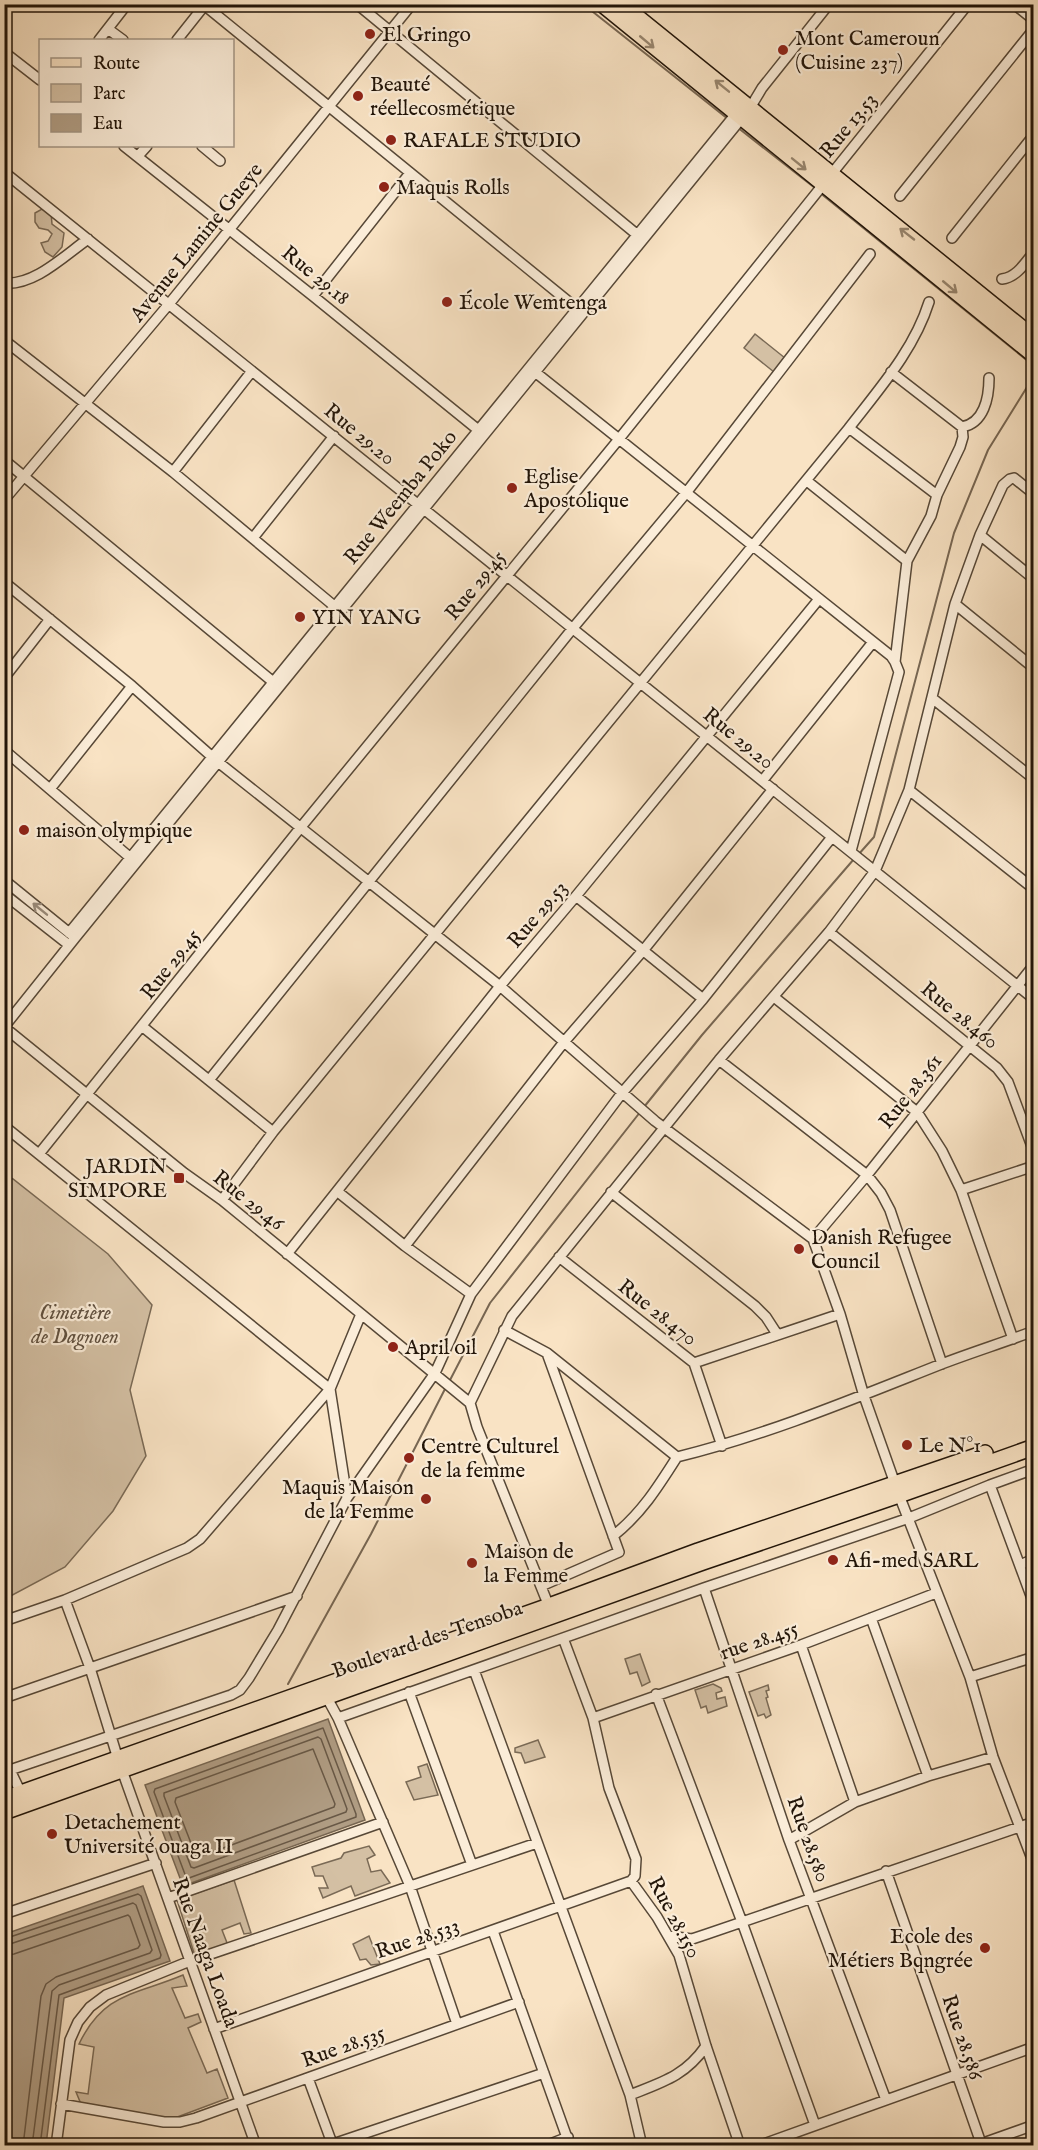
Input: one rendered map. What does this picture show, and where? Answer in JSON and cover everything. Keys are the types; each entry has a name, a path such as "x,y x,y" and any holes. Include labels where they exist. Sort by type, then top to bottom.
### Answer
{"main road":[{"path":"602,4 1034,338"},
{"path":"621,4 743,111"},
{"path":"827,179 1033,355"},
{"name":"Boulevard des Tensoba","path":"4,1812 120,1764 551,1612 703,1562 898,1490 1034,1436"},
{"name":"Boulevard des Tensoba","path":"898,1490 1034,1447"},
{"name":"Boulevard des Tensoba","path":"4,1799 120,1764 326,1696 551,1612"}],"street":[{"path":"100,39 127,4"},
{"path":"357,4 640,237"},
{"name":"Avenue Lamine Gueye","path":"4,500 86,405 230,230 412,4"},
{"name":"Rue Weemba Poko","path":"5,1027 133,860 829,4"},
{"name":"Rue 13.53","path":"827,179 968,4"},
{"path":"1014,4 1034,20"},
{"path":"178,39 203,5 580,311"},
{"path":"108,29 122,39"},
{"path":"900,196 1034,29"},
{"path":"4,52 39,79"},
{"path":"952,238 1034,135"},
{"name":"Rue 29.18","path":"125,147 481,433"},
{"path":"138,156 146,147"},
{"path":"203,147 220,161"},
{"name":"Rue 29.20","path":"4,172 851,852"},
{"path":"313,296 410,173"},
{"name":"Rue 29.45","path":"39,1155 301,827 619,439 827,179"},
{"path":"4,282 16,283 30,280 88,239"},
{"path":"1002,279 1010,278 1018,272 1034,252"},
{"path":"210,1079 573,628 686,493 870,254"},
{"path":"222,1200 273,1132 640,682 807,482 891,372 920,328 929,302"},
{"name":"Rue Weemba Poko","path":"481,433 535,372 580,311"},
{"path":"4,340 173,472 338,608"},
{"path":"173,472 252,371"},
{"path":"535,372 895,662"},
{"path":"891,372 962,427 970,426 978,420 988,395 989,378"},
{"path":"962,427 963,437 960,447 937,495 931,516 907,561 895,662 898,672 851,852 1034,999"},
{"path":"849,428 937,495"},
{"path":"253,538 334,436"},
{"path":"4,460 276,684"},
{"path":"551,1612 477,1427 470,1403 512,1316 719,1060 829,932 875,871 909,790 955,604 980,535 1003,485 1010,479 1014,478 1034,494"},
{"path":"807,482 907,561"},
{"path":"980,535 1034,579"},
{"path":"4,582 132,686 215,759 500,986 655,1121 813,1239 840,1314 864,1396 936,1593 970,1677 993,1757 1034,1864"},
{"name":"Rue 29.53","path":"287,1254 500,986 819,599"},
{"path":"955,604 1034,668"},
{"path":"4,678 50,619"},
{"path":"763,780 873,642"},
{"path":"50,789 132,686"},
{"path":"932,698 1034,779"},
{"path":"4,750 133,860"},
{"path":"405,1246 564,1041 643,950 773,789"},
{"path":"909,790 1034,890"},
{"path":"21,1793 7,1771 240,1690 297,1596 347,1498 435,1373 471,1294 624,1095 832,837"},
{"path":"4,880 71,938"},
{"path":"4,894 71,938"},
{"path":"576,896 703,999"},
{"name":"Rue 28.460","path":"829,932 996,1068 1008,1082 1034,1152"},
{"name":"Rue 28.361","path":"813,1239 867,1175 1034,965"},
{"path":"774,997 917,1112 942,1151 961,1190 1013,1339"},
{"name":"Rue 29.46","path":"5,1027 183,1173 222,1200 470,1403"},
{"path":"143,1027 273,1132"},
{"path":"719,1060 867,1175 881,1193 890,1210 942,1364"},
{"path":"4,1126 330,1389 347,1498"},
{"path":"961,1190 1034,1166"},
{"path":"338,1192 405,1246 471,1294"},
{"path":"611,1192 754,1305 766,1317 777,1334"},
{"name":"Rue 28.470","path":"559,1257 694,1363 722,1446"},
{"path":"4,1621 66,1600 187,1548 200,1539 330,1389 361,1314"},
{"path":"694,1363 840,1314"},
{"path":"504,1330 547,1353 677,1457"},
{"path":"613,1536 648,1502 677,1457 722,1446 864,1396 942,1364 1034,1331"},
{"path":"541,1586 618,1553 547,1353"},
{"path":"338,1718 909,1518 1034,1469"},
{"path":"990,1485 1034,1604"},
{"path":"1020,1564 1034,1559"},
{"name":"Rue 28.580","path":"704,1588 789,1840 886,2100"},
{"name":"rue 28.455","path":"593,1718 801,1645 936,1593"},
{"path":"4,1698 297,1596"},
{"name":"Rue Naaga Loada","path":"66,1600 90,1668 110,1736 256,2145"},
{"path":"871,1618 928,1776"},
{"name":"Rue 28.150","path":"563,1638 593,1718 609,1788 636,1859 635,1875 632,1881 679,1955 706,2046 740,2145"},
{"path":"801,1645 855,1802"},
{"path":"970,1677 1034,1657"},
{"path":"474,1670 630,2095 642,2145"},
{"path":"409,1692 472,1865"},
{"path":"656,1694 815,2125"},
{"path":"326,1696 338,1718 410,1886 457,2024"},
{"path":"789,1840 855,1802 928,1776 993,1757"},
{"path":"168,1898 383,1822"},
{"path":"668,1936 692,1938 1034,1822"},
{"path":"56,2145 70,2040 78,2022 90,2007 106,1995 190,1961 537,1843"},
{"path":"4,1914 156,1863"},
{"name":"Rue 28.586","path":"886,1871 979,2145"},
{"name":"Rue 28.533","path":"214,2029 632,1881"},
{"path":"494,1931 569,2141 545,2145"},
{"name":"Rue 28.535","path":"61,2104 164,2122 180,2122 519,2002"},
{"path":"630,2095 684,2071 706,2046"},
{"path":"758,2145 1034,2048"},
{"path":"308,2078 333,2145 544,2073"},
{"path":"979,2145 1034,2125"}],"green space":[{"path":"42,209 51,213 52,224 64,233 62,247 53,257 45,252 41,243 48,241 52,234 48,230 39,228 35,222 35,213"},
{"path":"755,334 785,358 774,372 744,348"},
{"name":"Cimetière de Dagnoen","path":"4,1175 13,1179 108,1254 152,1305 130,1390 146,1456 113,1511 65,1567 5,1599"},
{"path":"640,1654 650,1682 642,1686 637,1672 630,1674 625,1659"},
{"path":"713,1684 722,1691 716,1693 717,1699 725,1697 727,1706 708,1713 706,1706 701,1708 695,1690"},
{"path":"768,1685 769,1690 766,1691 768,1697 766,1698 771,1715 766,1718 764,1714 758,1716 749,1692"},
{"path":"538,1740 545,1757 525,1763 521,1753 515,1752 515,1748"},
{"path":"427,1764 438,1795 414,1800 406,1782 421,1777 418,1767"},
{"path":"369,1846 375,1855 367,1859 371,1872 381,1870 390,1883 355,1896 351,1886 323,1898 319,1888 328,1888 323,1876 315,1876 312,1867 341,1858 344,1853"},
{"path":"234,1880 251,1933 244,1934 240,1923 222,1930 229,1948 194,1953 177,1900"},
{"path":"369,1936 380,1964 371,1965 366,1959 360,1960 353,1944"},
{"path":"183,1975 187,1986 172,1988 185,2018 198,2014 201,2022 188,2028 207,2073 217,2069 228,2098 164,2122 81,2104 76,2092 88,2094 94,2047 79,2044 99,2014 123,1998"}],"water":[{"path":"328,1719 365,1820 183,1886 145,1785"},
{"path":"143,1886 170,1961 64,1998 46,2145 5,2145 5,1934"}],"waterway":[{"path":"583,4 728,119"},
{"path":"737,127 815,188"},
{"path":"819,192 1034,366"},
{"path":"858,855 874,837 954,533 988,450 1032,379"},
{"path":"644,1107 702,1035 854,859"},
{"path":"449,1382 490,1303 641,1111"},
{"path":"288,1684 371,1534 446,1387"}],"place":[{"name":"El Gringo","path":"370,34"},
{"name":"Mont Cameroun (Cuisine 237)","path":"783,50"},
{"name":"Beauté réellecosmétique","path":"358,96"},
{"name":"RAFALE STUDIO","path":"391,140"},
{"name":"Maquis Rolls","path":"384,187"},
{"name":"École Wemtenga","path":"447,302"},
{"name":"Eglise Apostolique","path":"512,488"},
{"name":"YIN YANG","path":"300,617"},
{"name":"maison olympique","path":"24,830"},
{"name":"JARDIN SIMPORE","path":"179,1178"},
{"name":"Danish Refugee Council","path":"799,1249"},
{"name":"April oil","path":"393,1347"},
{"name":"Le N°1","path":"907,1445"},
{"name":"Centre Culturel de la femme","path":"409,1458"},
{"name":"Maquis Maison de la Femme","path":"426,1499"},
{"name":"Afi-med SARL","path":"833,1560"},
{"name":"Maison de la Femme","path":"472,1563"},
{"name":"Detachement Université ouaga II","path":"52,1834"},
{"name":"Ecole des Métiers Bqngrée","path":"985,1948"}]}
